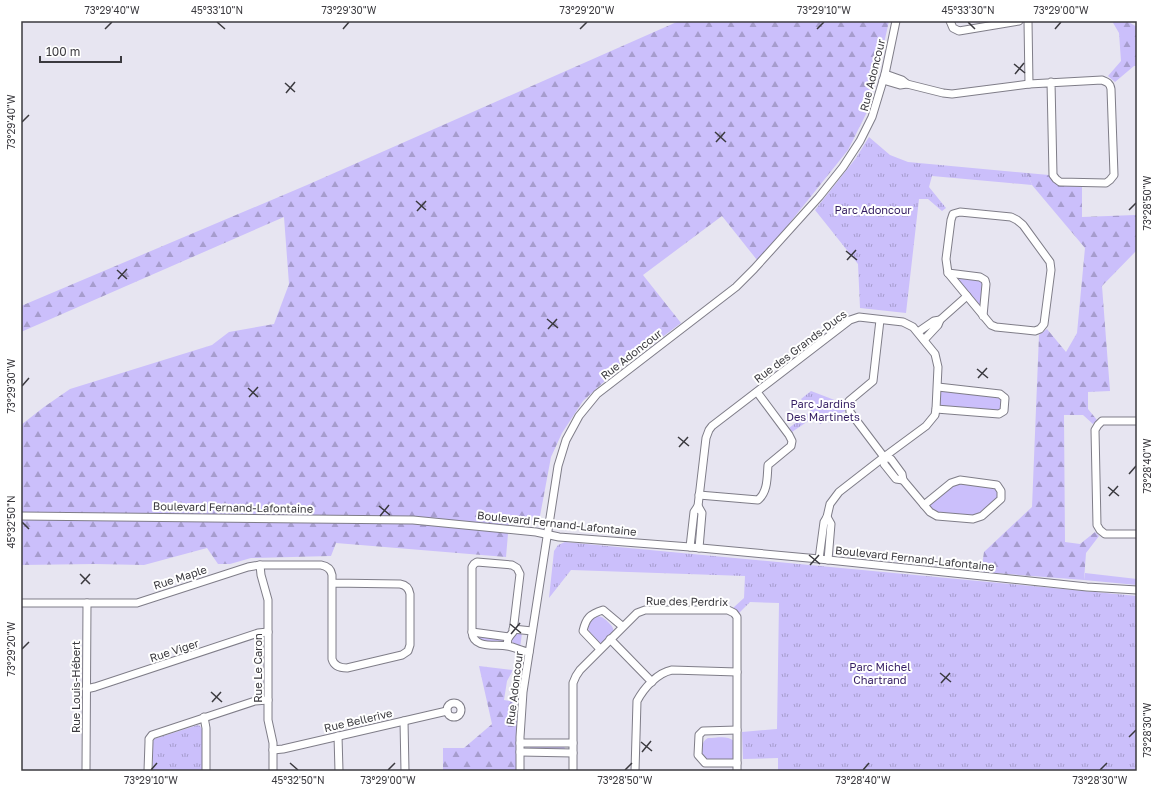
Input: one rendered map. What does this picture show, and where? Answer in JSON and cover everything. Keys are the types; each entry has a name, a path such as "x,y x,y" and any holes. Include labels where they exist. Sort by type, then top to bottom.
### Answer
{"street":[{"name":"Rue Adoncour","path":"520,771 522,704 558,466 566,440 578,416 597,394 736,286 754,269 819,197 853,153 872,117 884,77 896,21"},
{"path":"950,21 953,28 958,31 1018,21"},
{"path":"1028,21 1029,84"},
{"path":"884,77 902,80 907,84 952,94 1051,82 1102,80 1107,82 1111,89 1114,176 1106,183 1060,182 1053,175 1051,82"},
{"path":"960,212 1012,217 1023,225 1050,262 1051,270 1044,324 1040,329 1035,331 996,327 991,325 948,273 946,260 953,214 960,212"},
{"path":"948,273 980,277 984,280 986,284 983,316"},
{"path":"924,340 938,325 940,320 967,296"},
{"name":"Rue des Grands-Ducs","path":"690,547 694,512 698,506 706,438 712,426 850,320 859,317 903,322 913,327 918,332 935,354 938,367 938,387 935,415 926,426 884,456 839,492 830,504 827,517 824,522 819,559"},
{"path":"880,320 873,381 849,401 850,412 884,456 884,464 896,479 903,480 924,505 930,512 937,516 974,519 982,516 1001,499 1001,491 997,485 960,480 951,484 924,505"},
{"path":"918,332 934,321 940,320"},
{"path":"936,409 999,414 1004,411 1005,398 1000,394 938,387"},
{"path":"699,495 758,500 762,497 765,491 768,465 791,446 792,441 789,435 757,392"},
{"path":"1137,421 1102,421 1096,430 1097,525 1105,534 1137,534"},
{"name":"Rue des Grands-Ducs","path":"698,506 702,513 699,548"},
{"name":"Boulevard Fernand-Lafontaine","path":"21,516 413,520 536,532 559,537 690,547 1076,586 1137,590"},
{"name":"Rue des Grands-Ducs","path":"827,517 831,524 828,560"},
{"path":"507,646 513,629 520,578 519,570 512,565 478,562 472,567 473,639 478,643 507,646 520,651 529,652"},
{"name":"Rue Maple","path":"21,604 137,603 248,567 260,565 324,566 331,572 332,658 335,665 340,668 347,668 406,653 410,645 410,597 408,588 400,584 332,583"},
{"name":"Rue Le Caron","path":"260,565 261,575 268,596 268,720 273,750 273,771"},
{"name":"Rue Louis-Hébert","path":"86,771 87,603"},
{"path":"600,649 583,631 585,622 594,613 603,610 622,626"},
{"name":"Rue des Perdrix","path":"573,771 574,683 576,676 622,626 637,613 644,610 728,610 734,613 737,617 736,771"},
{"path":"513,629 532,631"},
{"name":"Rue Viger","path":"86,688 95,687 258,633 268,632"},
{"path":"472,632 509,637"},
{"path":"610,639 652,682"},
{"path":"635,771 637,701 660,674 672,670 737,672"},
{"path":"148,771 149,739 152,735 255,701 268,700"},
{"name":"Rue Bellerive","path":"273,750 447,712"},
{"path":"204,717 206,728 206,771"},
{"path":"404,721 405,771"},
{"path":"737,730 703,731 699,735 698,755 705,763 737,763"},
{"path":"338,736 339,771"},
{"path":"520,743 573,743"},
{"path":"520,752 573,753"}],"green space":[{"path":"679,21 889,21 870,106 848,150 772,245 757,260 722,216 643,275 681,323 609,377 583,401 562,433 551,457 540,516 524,524 509,522 506,557 336,543 331,556 251,558 230,564 218,564 207,548 144,565 21,565 21,425 70,389 212,345 229,332 274,324 289,284 284,217 21,332 21,306 307,185"},
{"path":"1112,21 1127,21 1137,27 1137,66 1134,66 1115,82 1108,76 1121,61 1119,33"},
{"name":"Parc Adoncour","path":"869,137 890,155 908,162 1027,173 1032,185 932,176 929,187 946,208 942,211 928,199 919,199 906,313 860,308 858,264 815,210 856,158"},
{"path":"1027,173 1049,175 1060,185 1082,187 1082,217 1137,214 1137,250 1102,286 1110,391 1088,392 1088,409 1097,420 1093,424 1083,415 1064,415 1065,542 1080,544 1095,532 1099,536 1086,553 1084,580 981,572 984,552 1032,507 1039,335 1047,329 1066,352 1077,333 1085,248 1032,185"},
{"path":"957,278 982,281 981,307"},
{"path":"938,387 1005,398 1004,411 936,409"},
{"name":"Parc Jardins Des Martinets","path":"811,391 845,404 845,411 820,424 814,417 792,432 789,428 811,411 801,399"},
{"path":"960,480 997,485 1001,499 982,516 937,516 924,505"},
{"name":"Parc Michel Chartrand","path":"565,542 1137,596 1137,771 778,771 778,758 743,759 742,732 777,729 779,603 750,602 739,613 733,608 744,598 745,576 571,570 549,598 554,551 558,545"},
{"path":"1085,573 1137,579 1137,585 1084,580"},
{"path":"598,616 606,620 612,626 613,630 610,638 600,643 593,637 588,629 590,622"},
{"path":"522,633 520,648 513,644 512,640 516,634"},
{"path":"480,636 503,639 503,641 502,643 481,642 479,639"},
{"path":"479,666 513,670 507,681 504,700 517,702 518,771 443,771 443,748 464,748 492,724"},
{"path":"198,725 202,729 202,771 153,771 154,739"},
{"path":"725,737 734,741 734,758 731,760 707,761 702,755 702,748 704,741 708,738"},
{"path":"530,746 564,746 565,750 530,749"}]}
